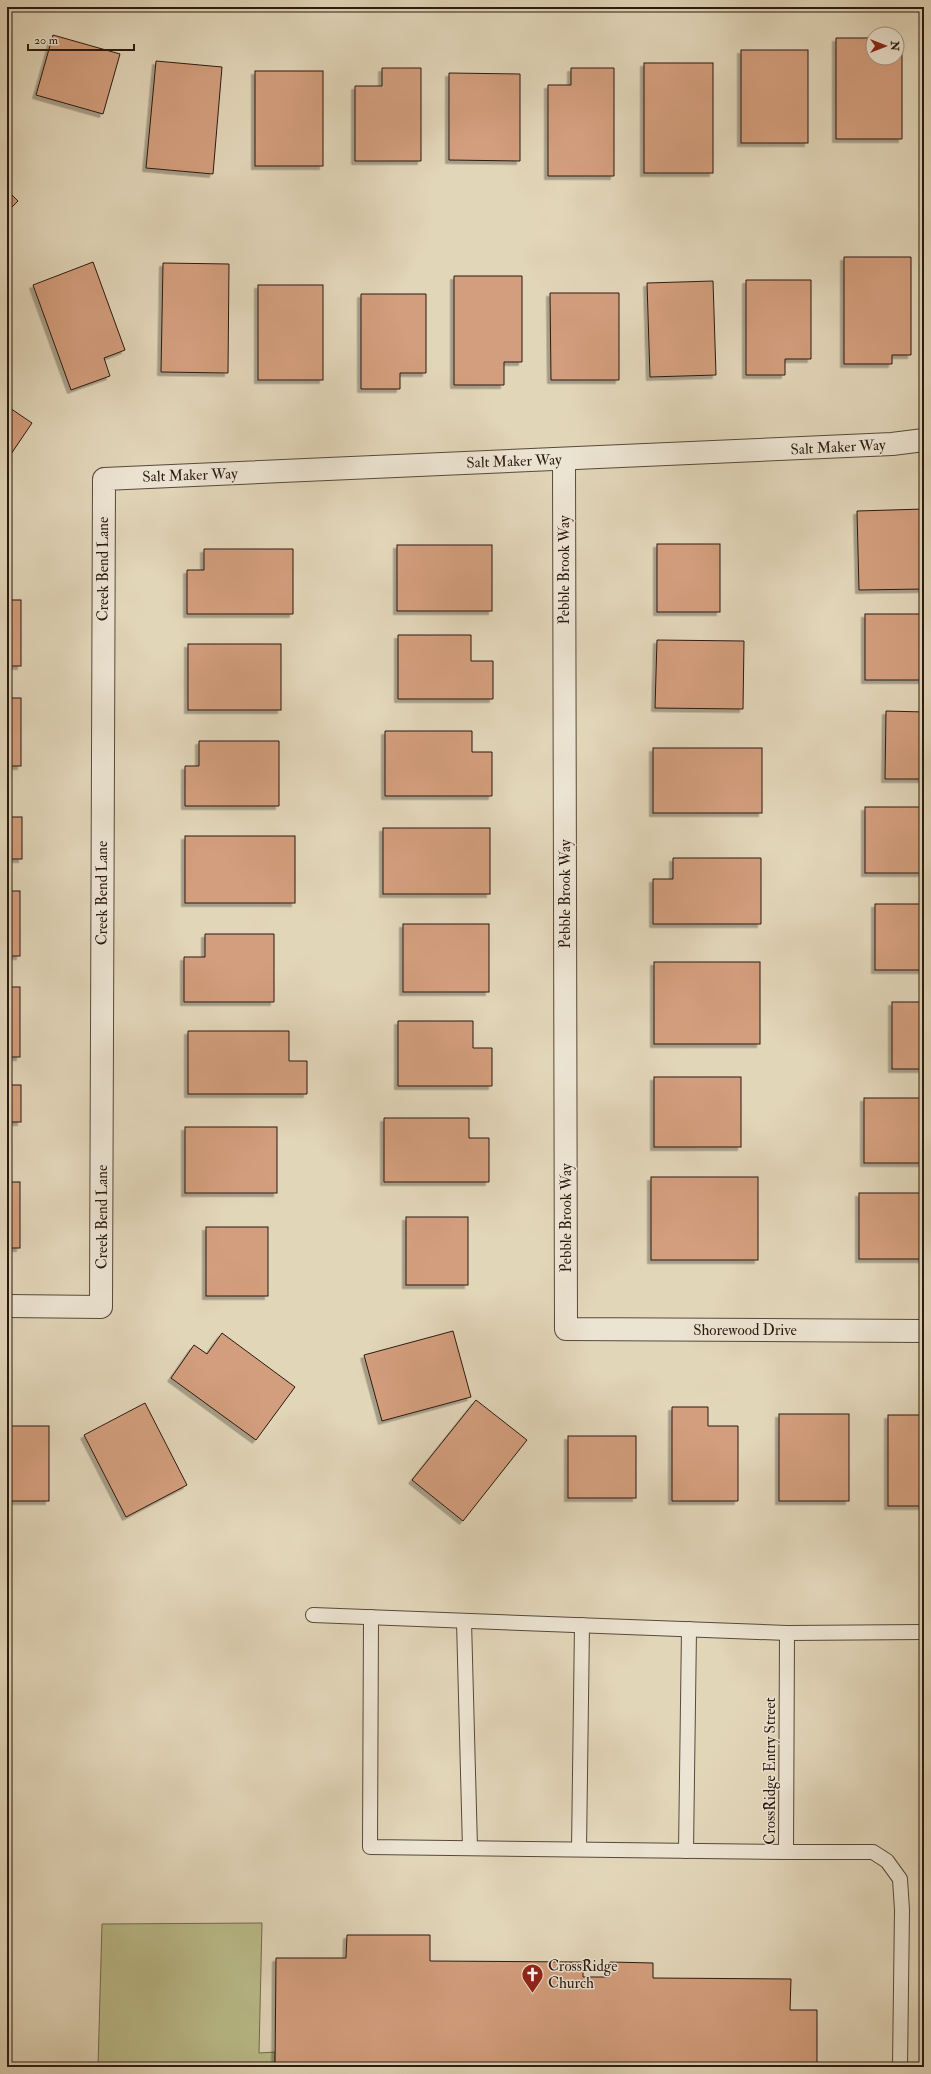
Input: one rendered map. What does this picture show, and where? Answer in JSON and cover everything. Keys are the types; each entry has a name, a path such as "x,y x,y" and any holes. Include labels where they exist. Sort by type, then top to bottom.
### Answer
{"street":[{"name":"Salt Maker Way","path":"104,479 892,444 924,440"},
{"name":"Pebble Brook Way","path":"564,459 566,1328"},
{"name":"Creek Bend Lane","path":"7,1306 101,1307 104,479"},
{"name":"Shorewood Drive","path":"566,1328 924,1331"}],"lane":[{"path":"312,1615 787,1633 924,1632"},
{"path":"371,1617 370,1847 786,1852"},
{"path":"464,1621 470,1848"},
{"path":"579,1849 582,1625"},
{"path":"686,1851 689,1629"},
{"name":"CrossRidge Entry Street","path":"787,1633 786,1852 873,1852 887,1861 900,1879 902,1910 900,2067"}],"green space":[{"path":"262,1923 259,2053 275,2052 275,2067 98,2067 102,1924"}],"building":[{"path":"53,35 120,54 103,114 36,95"},
{"path":"836,38 865,38 865,66 902,66 902,139 836,139"},
{"path":"741,50 808,50 808,143 741,143"},
{"path":"156,61 222,67 213,174 146,168"},
{"path":"644,63 713,63 713,173 644,173"},
{"path":"382,68 421,68 421,161 355,161 355,86 382,86"},
{"path":"571,68 614,68 614,176 548,176 548,85 571,85"},
{"path":"255,71 323,71 323,166 255,166"},
{"path":"449,73 520,74 520,161 449,160"},
{"path":"7,190 18,201 7,212"},
{"path":"844,257 911,257 911,355 892,355 892,364 844,364"},
{"path":"93,262 125,350 104,358 110,376 71,390 33,285"},
{"path":"163,263 229,264 228,373 161,372"},
{"path":"454,276 522,276 522,362 504,362 504,385 454,385"},
{"path":"746,280 811,280 811,359 785,359 785,375 746,375"},
{"path":"713,281 716,375 650,377 647,283"},
{"path":"258,285 323,285 323,380 258,380"},
{"path":"550,293 619,293 619,380 551,380"},
{"path":"361,294 426,294 426,373 400,373 400,389 361,389"},
{"path":"7,406 32,423 7,460"},
{"path":"924,509 924,589 859,590 857,511"},
{"path":"657,544 720,544 720,612 657,612"},
{"path":"397,545 492,545 492,611 397,611"},
{"path":"204,549 293,549 293,614 187,614 187,570 204,570"},
{"path":"7,600 21,600 21,666 7,666"},
{"path":"865,614 924,614 924,680 865,680"},
{"path":"398,635 471,635 471,661 493,661 493,699 398,699"},
{"path":"657,640 744,641 743,709 655,708"},
{"path":"188,644 281,644 281,710 188,710"},
{"path":"7,698 21,698 21,766 7,766"},
{"path":"886,711 924,712 924,779 885,779"},
{"path":"385,731 472,731 472,752 492,752 492,796 385,796"},
{"path":"199,741 279,741 279,806 185,806 185,766 199,766"},
{"path":"653,748 762,748 762,813 653,813"},
{"path":"865,807 924,807 924,873 865,873"},
{"path":"7,817 22,817 22,859 7,859"},
{"path":"383,828 490,828 490,894 383,894"},
{"path":"185,836 295,836 295,903 185,903"},
{"path":"673,858 761,858 761,924 653,924 653,879 673,879"},
{"path":"7,891 20,891 20,956 7,956"},
{"path":"875,904 924,904 924,970 875,970"},
{"path":"403,924 489,924 489,992 403,992"},
{"path":"205,934 274,934 274,1002 184,1002 184,957 205,957"},
{"path":"654,962 760,962 760,1044 654,1044"},
{"path":"7,987 20,987 20,1057 7,1057"},
{"path":"892,1002 924,1002 924,1069 892,1069"},
{"path":"398,1021 473,1021 473,1048 492,1048 492,1086 398,1086"},
{"path":"188,1031 289,1031 289,1061 307,1061 307,1094 188,1094"},
{"path":"654,1077 741,1077 741,1147 654,1147"},
{"path":"7,1085 21,1085 21,1122 7,1122"},
{"path":"864,1098 924,1098 924,1163 864,1163"},
{"path":"384,1118 469,1118 469,1138 489,1138 489,1182 384,1182"},
{"path":"185,1127 277,1127 277,1193 185,1193"},
{"path":"651,1177 758,1177 758,1260 651,1260"},
{"path":"7,1182 20,1182 20,1248 7,1248"},
{"path":"859,1193 924,1193 924,1259 859,1259"},
{"path":"406,1217 468,1217 468,1285 406,1285"},
{"path":"206,1227 268,1227 268,1296 206,1296"},
{"path":"453,1331 471,1397 382,1421 364,1355"},
{"path":"222,1333 295,1387 256,1440 171,1378 194,1345 207,1354"},
{"path":"476,1400 527,1440 463,1521 412,1480"},
{"path":"145,1403 187,1485 126,1517 84,1435"},
{"path":"672,1407 708,1407 708,1426 738,1426 738,1501 672,1501"},
{"path":"779,1414 849,1414 849,1501 779,1501"},
{"path":"888,1415 924,1415 924,1506 888,1506"},
{"path":"7,1426 49,1426 49,1501 7,1501"},
{"path":"568,1436 636,1436 636,1498 568,1498"},
{"name":"CrossRidge Church","path":"347,1935 430,1935 430,1961 583,1962 583,1977 609,1977 610,1962 653,1963 653,1978 791,1979 790,2010 817,2010 817,2067 275,2067 276,1958 346,1958"}],"place":[{"name":"CrossRidge Church","path":"533,1994"}]}
